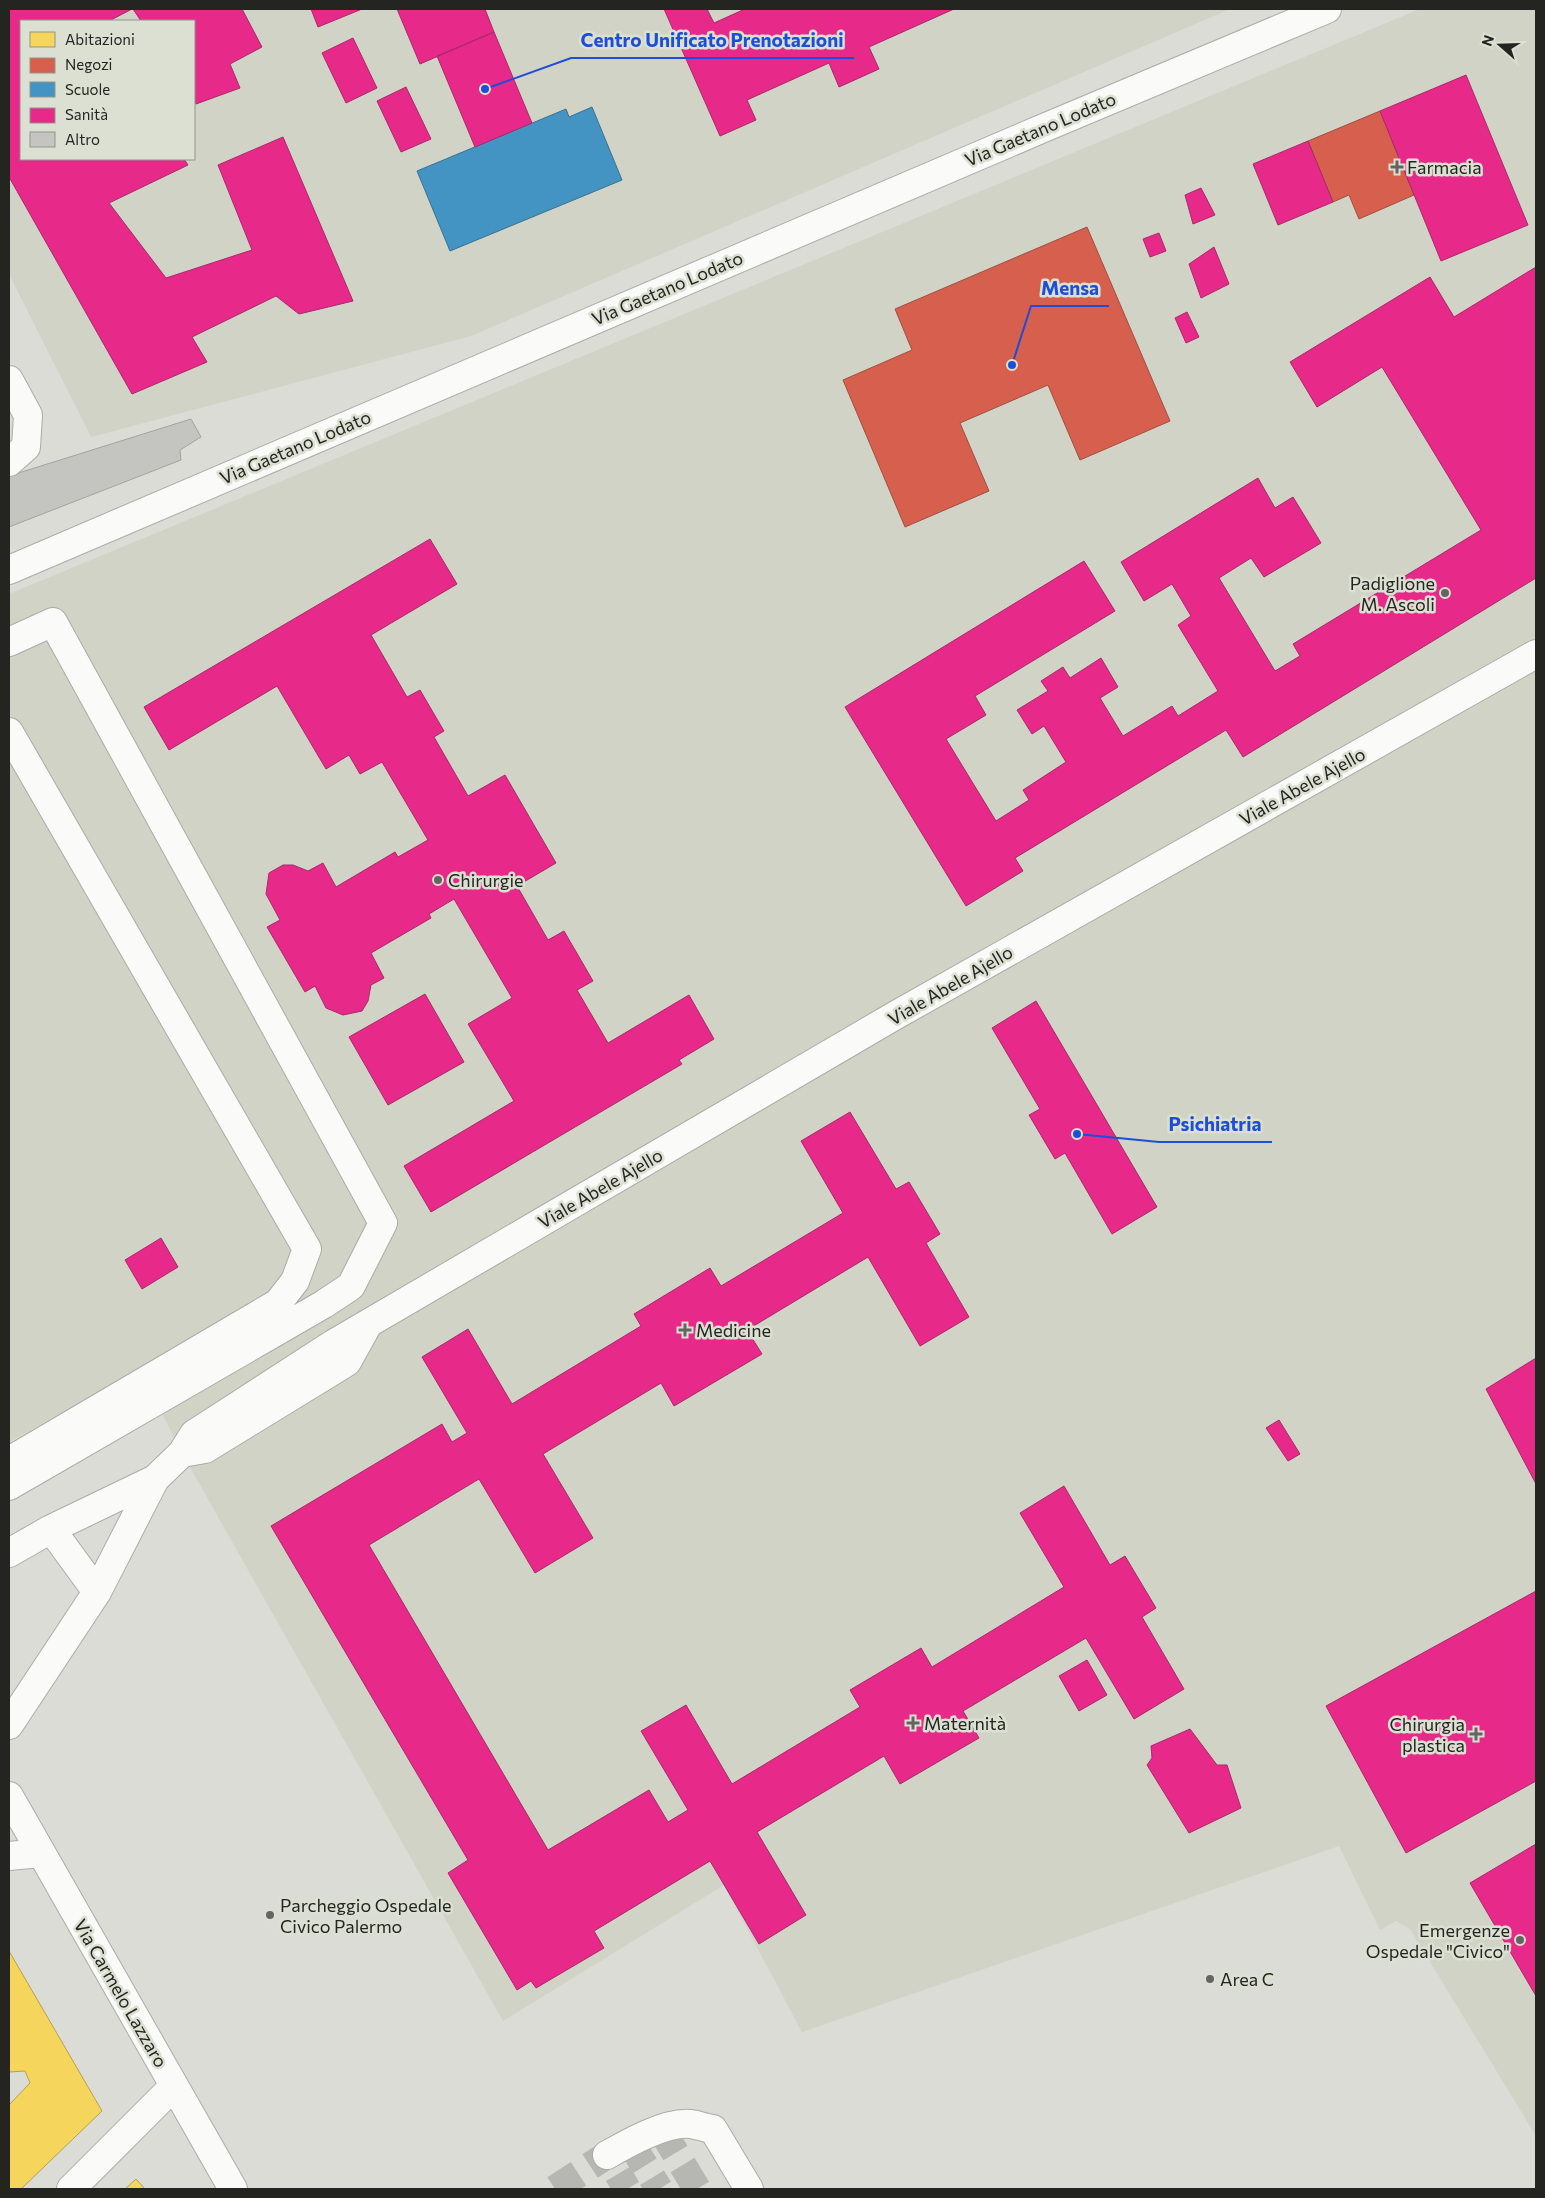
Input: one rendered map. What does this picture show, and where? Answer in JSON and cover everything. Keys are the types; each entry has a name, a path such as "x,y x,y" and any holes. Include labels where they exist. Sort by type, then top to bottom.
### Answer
{"street":[{"name":"Via Gaetano Lodato","path":"9,570 1027,134 1327,9"},
{"path":"9,380 28,415 17,455"},
{"path":"9,642 53,622 383,1223 351,1286 324,1304 9,1486"},
{"name":"Viale Abele Ajello","path":"155,1478 182,1453 205,1449 347,1362 368,1324 896,1015 1536,654"},
{"path":"9,732 307,1249 295,1281 278,1303 9,1461"},
{"path":"295,1281 324,1304"},
{"path":"12,1544 51,1530 155,1478"},
{"path":"9,1725 96,1592 155,1478"},
{"path":"51,1530 96,1592"},
{"name":"Via Carmelo Lazzaro","path":"9,1796 233,2189"},
{"path":"9,1856 41,1853"},
{"path":"71,2189 174,2086"},
{"path":"606,2155 661,2129 689,2124 713,2129 750,2189"}],"shaded area":[{"path":"9,9 1230,9 471,336 91,437 9,274"},
{"path":"1420,9 1536,9 1536,2136 1410,1929 1396,1921 1380,1930 1339,1846 802,2032 724,1885 503,2021 182,1453 140,1369 9,1442 9,594"}],"building: Abitazioni":[{"path":"9,1951 102,2111 21,2189 9,2189 9,2105 30,2083 25,2071 9,2072"},
{"path":"136,2179 145,2189 125,2189"}],"building: Negozi":[{"path":"1380,111 1414,195 1359,219 1349,195 1333,202 1308,141"},
{"path":"1087,227 1170,421 1080,460 1048,385 960,423 989,491 905,527 843,380 912,350 895,309"}],"building: Scuole":[{"path":"592,107 622,180 450,251 417,171 566,109 569,117"}],"building: Sanità":[{"path":"9,9 132,9 111,20 20,20 20,160 185,160 188,165 109,203 166,278 252,250 218,165 283,137 353,301 299,314 276,296 192,337 207,362 132,394 9,177"},
{"path":"133,9 242,9 262,47 230,64 240,88 196,104 195,20 140,20"},
{"path":"311,9 362,9 318,27"},
{"path":"397,9 485,9 494,32 420,64"},
{"path":"664,9 707,9 714,23 745,9 954,9 869,47 879,69 839,87 829,63 747,100 756,120 720,136"},
{"path":"494,32 532,123 475,147 437,56"},
{"path":"353,38 377,88 346,103 322,53"},
{"path":"1466,75 1528,225 1441,261 1380,111"},
{"path":"406,87 431,139 401,152 377,101"},
{"path":"1308,141 1333,202 1278,225 1253,164"},
{"path":"1201,188 1215,215 1193,224 1185,195"},
{"path":"1159,233 1166,251 1150,257 1143,239"},
{"path":"1214,247 1229,284 1201,298 1189,264"},
{"name":"Padiglione M. Ascoli","path":"1536,267 1536,578 1243,757 1226,730 1015,858 1023,871 966,906 845,707 1084,561 1115,611 975,696 986,715 946,739 996,821 1029,800 1023,790 1066,762 1044,726 1032,734 1017,710 1048,691 1041,681 1063,667 1070,678 1101,658 1118,687 1100,698 1123,736 1172,706 1178,716 1218,691 1178,625 1191,616 1172,584 1144,601 1121,562 1258,478 1275,508 1293,497 1321,543 1264,577 1251,558 1219,578 1275,671 1300,656 1293,644 1481,530 1382,367 1317,407 1290,362 1430,277 1454,317"},
{"path":"1187,312 1199,337 1186,343 1175,318"},
{"name":"Chirurgie","path":"430,539 457,584 371,635 407,697 420,690 444,731 434,737 468,796 505,775 556,863 517,886 548,940 564,931 593,981 577,990 608,1043 689,995 714,1039 679,1060 682,1064 431,1212 404,1166 514,1101 468,1024 512,998 454,899 429,914 431,918 371,953 384,978 371,985 368,1001 362,1011 343,1015 326,1008 315,986 305,992 267,927 280,920 266,894 269,873 283,865 293,865 308,871 323,863 336,887 395,852 398,857 428,840 382,762 360,774 349,755 326,769 277,686 169,750 144,707"},
{"path":"425,994 464,1062 388,1105 349,1037"},
{"path":"1036,1001 1157,1207 1112,1234 1065,1153 1055,1159 1029,1115 1040,1109 992,1028"},
{"path":"850,1112 896,1189 909,1182 940,1234 926,1243 969,1317 920,1346 868,1257 747,1330 762,1354 674,1406 661,1383 543,1454 593,1538 535,1573 479,1479 369,1545 548,1850 649,1790 668,1822 688,1810 641,1731 686,1705 732,1784 860,1707 850,1690 921,1648 932,1667 1064,1587 1020,1513 1064,1486 1110,1565 1125,1556 1156,1608 1142,1617 1184,1689 1134,1719 1086,1638 963,1711 979,1738 900,1784 884,1756 757,1832 806,1915 759,1944 710,1861 594,1931 604,1948 536,1988 531,1981 517,1990 448,1873 468,1860 271,1526 442,1424 452,1442 467,1433 422,1357 468,1329 512,1404 641,1326 634,1314 710,1268 721,1286 843,1213 801,1141"},
{"path":"161,1238 178,1267 142,1289 125,1260"},
{"path":"1536,1358 1536,1484 1486,1389"},
{"path":"1279,1420 1300,1454 1288,1461 1266,1428"},
{"path":"1536,1591 1536,1781 1406,1853 1326,1706"},
{"path":"1087,1660 1107,1695 1079,1711 1059,1676"},
{"path":"1190,1729 1217,1765 1227,1765 1241,1808 1189,1833 1147,1765 1152,1758 1151,1746"},
{"name":"Emergenze Ospedale \"Civico\"","path":"1536,1844 1536,1996 1470,1883"}],"building: Altro":[{"path":"191,419 201,437 180,450 181,460 9,527 9,476"}],"tunnel":[{"path":"661,2129 697,2189"},
{"path":"630,2142 659,2189"},
{"path":"555,2189 607,2155 627,2189"}],"place":[{"name":"Centro Unificato Prenotazioni","path":"485,89"},
{"name":"Farmacia","path":"1397,167"},
{"name":"Mensa","path":"1012,365"},
{"name":"Padiglione M. Ascoli","path":"1445,593"},
{"name":"Chirurgie","path":"438,880"},
{"name":"Psichiatria","path":"1077,1134"},
{"name":"Medicine","path":"685,1330"},
{"name":"Maternità","path":"913,1723"},
{"name":"Chirurgia plastica","path":"1476,1734"},
{"name":"Parcheggio Ospedale Civico Palermo","path":"270,1915"},
{"name":"Emergenze Ospedale \"Civico\"","path":"1520,1940"},
{"name":"Area C","path":"1210,1979"}]}
